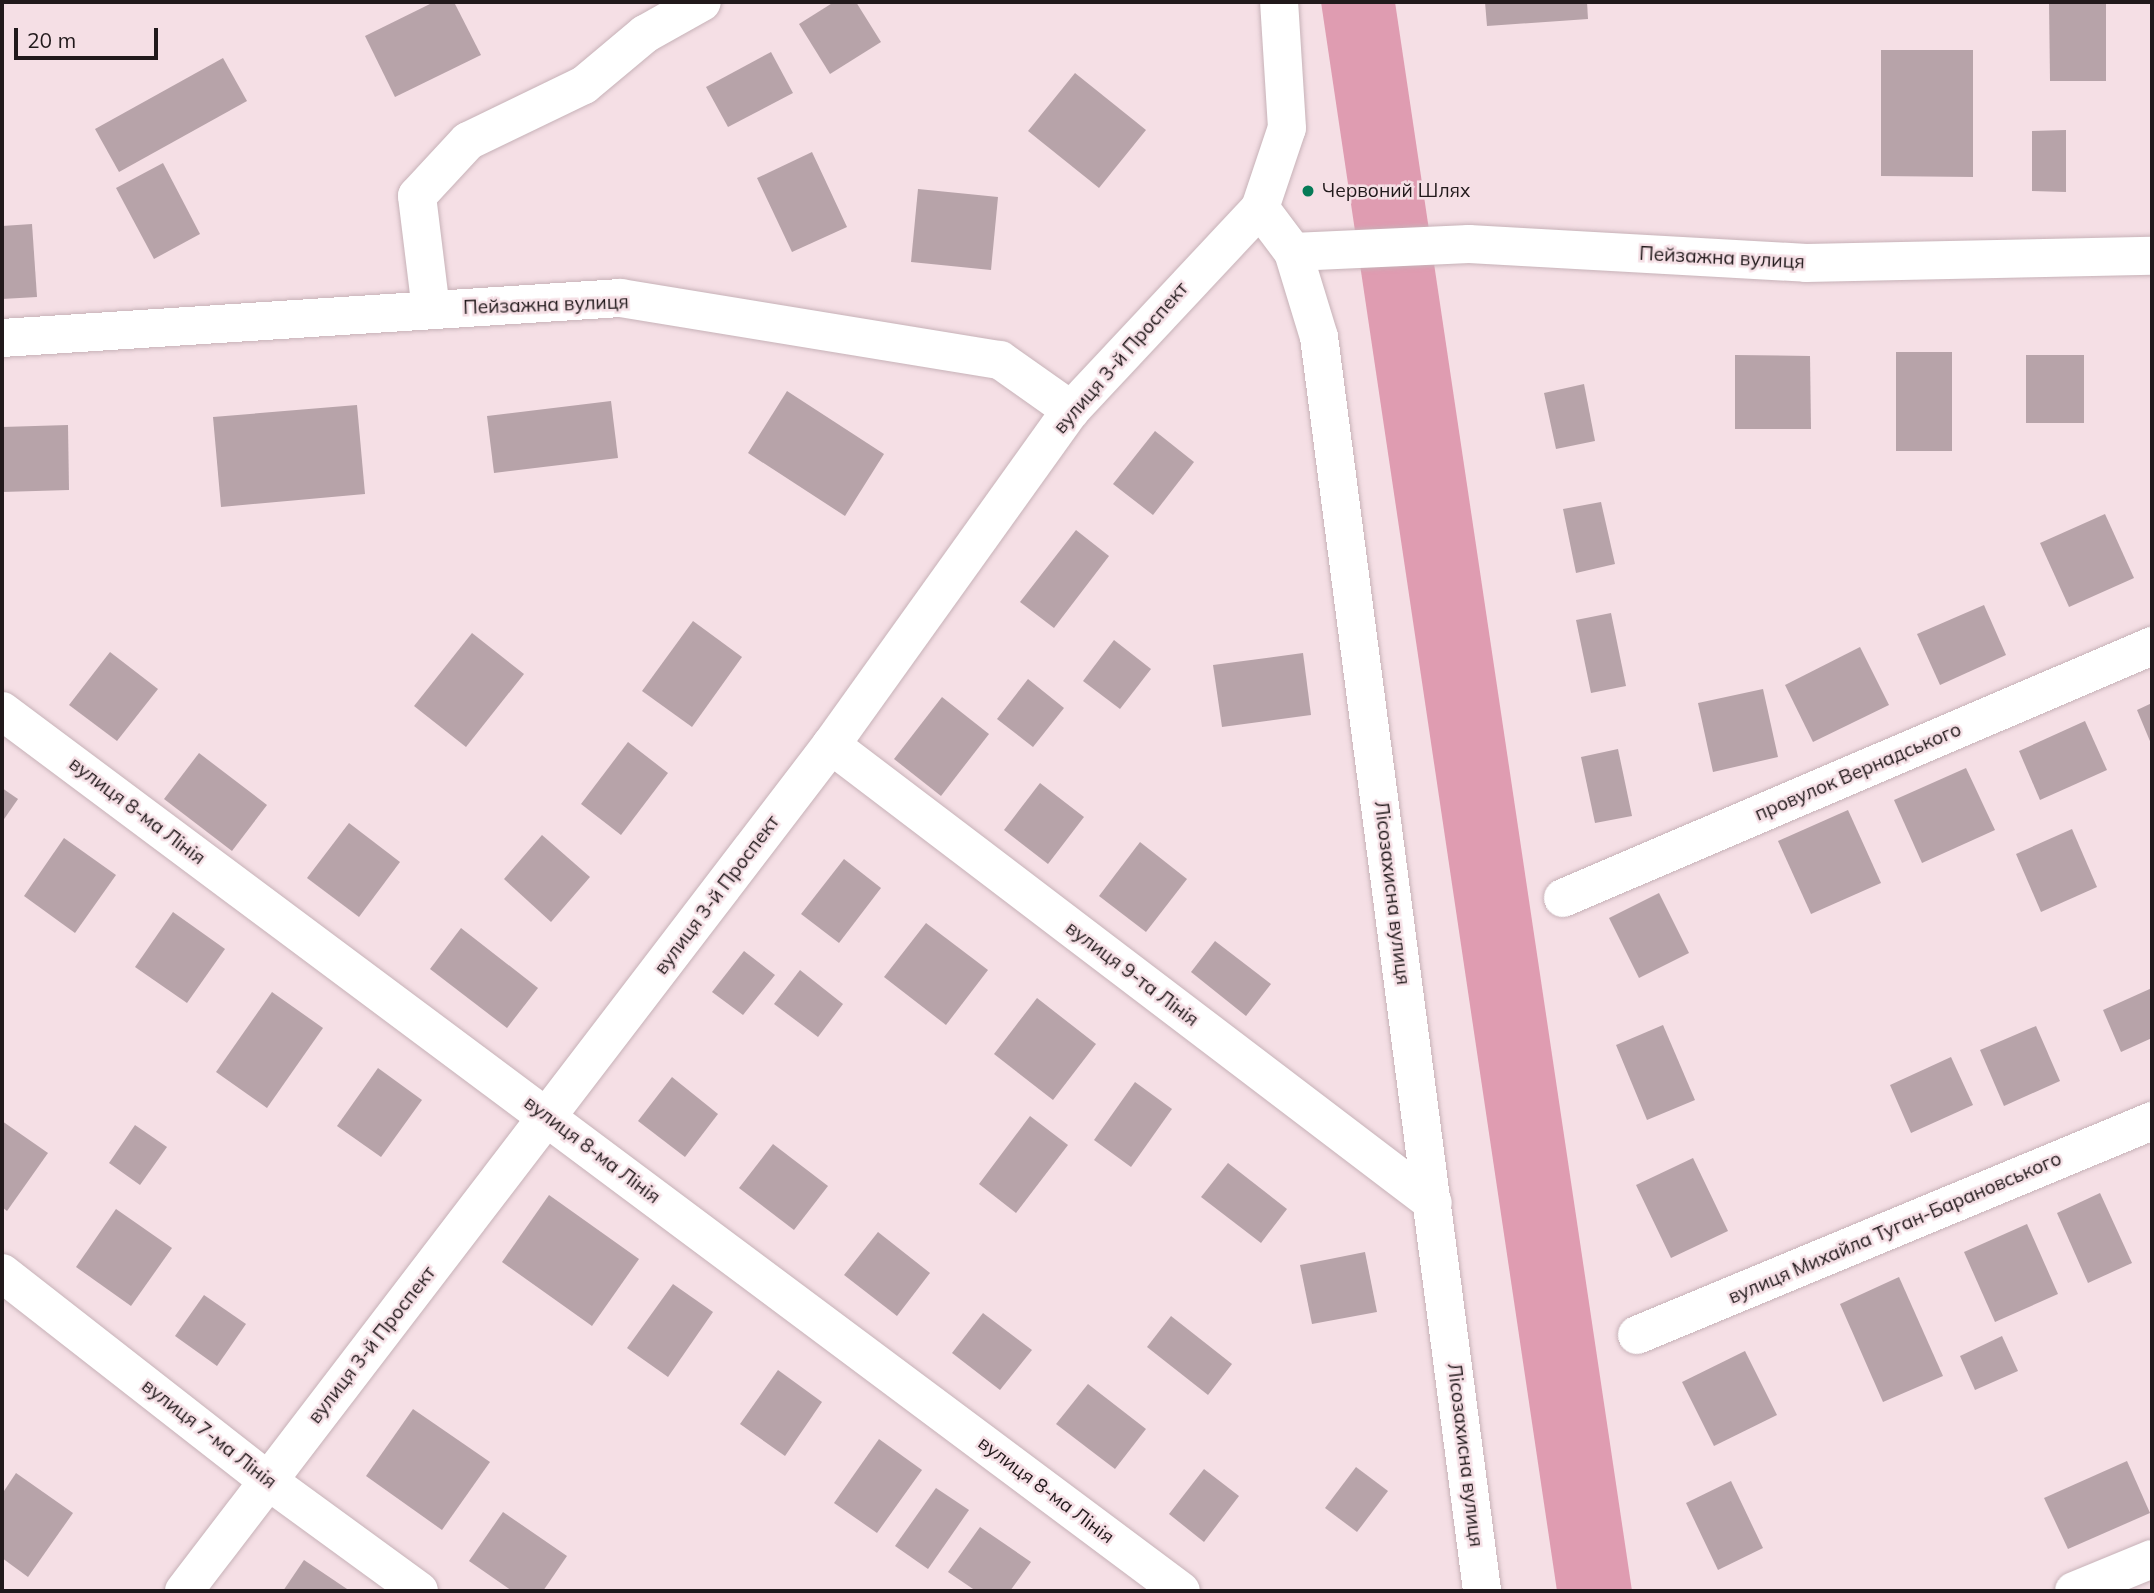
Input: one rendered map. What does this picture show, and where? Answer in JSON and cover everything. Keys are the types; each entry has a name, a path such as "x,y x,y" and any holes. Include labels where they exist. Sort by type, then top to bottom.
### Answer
{"street":[{"path":"431,310 417,196 468,141 584,85 645,34 702,2"},
{"path":"1260,208 1287,128 1279,2"},
{"name":"Лісозахисна вулиця","path":"1260,208 1293,252 1319,337 1482,1591"},
{"name":"вулиця 3-й Проспект","path":"184,1591 831,745 1071,410 1260,208"},
{"name":"Пейзажна вулиця","path":"1293,252 1468,244 1805,262 2152,256"},
{"name":"Пейзажна вулиця","path":"2,338 621,298 1000,360 1071,410"},
{"name":"провулок Вернадського","path":"1563,898 2152,646"},
{"name":"вулиця 8-ма Лінія","path":"2,711 1181,1591"},
{"name":"вулиця 9-та Лінія","path":"831,745 1433,1203"},
{"name":"вулиця Михайла Туган-Барановського","path":"1637,1335 2152,1121"},
{"name":"вулиця 7-ма Лінія","path":"2,1273 267,1480 419,1591"},
{"path":"2074,1591 2152,1559"}],"shaded area":[{"path":"1321,2 1395,2 1632,1591 1557,1591"}],"building":[{"path":"434,2 454,2 481,55 395,97 365,36"},
{"path":"834,2 856,2 881,42 830,74 799,24"},
{"path":"1485,2 1587,2 1588,19 1487,26"},
{"path":"2049,2 2106,2 2106,81 2050,81"},
{"path":"1881,50 1973,50 1973,177 1881,176"},
{"path":"771,52 793,93 728,127 706,87"},
{"path":"223,58 247,101 119,172 95,129"},
{"path":"1075,73 1146,130 1099,188 1028,131"},
{"path":"2066,130 2066,192 2032,191 2032,131"},
{"path":"812,152 847,227 792,252 757,178"},
{"path":"163,163 200,234 154,259 116,188"},
{"path":"918,189 998,197 991,270 911,262"},
{"path":"32,224 37,297 2,299 2,226"},
{"path":"1896,352 1952,352 1952,451 1896,451"},
{"path":"1735,355 1810,356 1811,429 1735,429"},
{"path":"2026,355 2084,355 2084,423 2026,423"},
{"path":"1584,384 1595,441 1556,449 1544,393"},
{"path":"787,391 884,454 845,516 748,453"},
{"path":"611,401 618,458 494,473 487,416"},
{"path":"357,405 365,494 221,507 213,417"},
{"path":"68,425 69,490 2,492 2,427"},
{"path":"1155,431 1194,462 1153,515 1113,484"},
{"path":"1601,502 1615,564 1576,573 1563,509"},
{"path":"2105,514 2134,578 2069,607 2040,543"},
{"path":"1076,530 1109,556 1054,628 1020,602"},
{"path":"1984,605 2006,655 1940,685 1917,634"},
{"path":"1611,613 1626,686 1591,693 1576,620"},
{"path":"693,621 742,657 692,727 642,691"},
{"path":"472,633 524,674 466,747 414,706"},
{"path":"1114,640 1151,669 1120,709 1083,681"},
{"path":"1860,647 1889,705 1813,742 1785,685"},
{"path":"110,652 158,689 117,741 69,705"},
{"path":"1303,653 1311,715 1222,727 1213,665"},
{"path":"1028,679 1064,708 1033,747 997,719"},
{"path":"1763,689 1778,757 1713,772 1698,703"},
{"path":"942,697 989,734 941,796 894,759"},
{"path":"2152,703 2152,746 2137,710"},
{"path":"2085,721 2107,770 2040,800 2019,751"},
{"path":"628,742 668,773 621,835 581,804"},
{"path":"1618,749 1632,816 1595,823 1581,757"},
{"path":"199,753 267,805 232,851 164,799"},
{"path":"1966,768 1995,830 1922,863 1894,800"},
{"path":"1040,783 1084,817 1048,864 1004,830"},
{"path":"2,788 18,799 2,822"},
{"path":"1848,810 1881,883 1811,914 1778,841"},
{"path":"349,823 400,862 359,917 307,878"},
{"path":"2072,829 2097,887 2041,912 2016,854"},
{"path":"542,835 590,877 551,922 504,879"},
{"path":"64,838 116,875 75,933 24,896"},
{"path":"1140,842 1187,879 1146,932 1099,896"},
{"path":"844,859 881,888 839,943 801,914"},
{"path":"1659,893 1689,953 1639,978 1609,918"},
{"path":"173,912 225,949 187,1003 135,967"},
{"path":"926,923 988,970 946,1025 884,977"},
{"path":"461,928 538,988 507,1028 430,969"},
{"path":"1215,941 1271,984 1246,1016 1191,972"},
{"path":"744,951 775,975 743,1015 712,992"},
{"path":"800,970 843,1004 818,1037 774,1004"},
{"path":"2152,988 2152,1038 2121,1052 2103,1010"},
{"path":"272,992 323,1028 267,1108 216,1072"},
{"path":"1037,998 1096,1044 1053,1100 994,1054"},
{"path":"1663,1025 1695,1100 1647,1120 1616,1045"},
{"path":"2036,1026 2060,1081 2004,1106 1980,1050"},
{"path":"1951,1057 1973,1105 1911,1133 1890,1085"},
{"path":"378,1068 422,1100 381,1157 337,1126"},
{"path":"672,1077 718,1114 685,1157 638,1121"},
{"path":"1135,1082 1172,1109 1131,1167 1094,1140"},
{"path":"1030,1116 1068,1145 1016,1213 979,1184"},
{"path":"2,1121 48,1153 7,1211 2,1207"},
{"path":"135,1125 167,1147 140,1185 109,1163"},
{"path":"773,1144 828,1186 794,1230 739,1188"},
{"path":"1693,1158 1728,1231 1671,1258 1636,1185"},
{"path":"1228,1163 1287,1209 1261,1243 1201,1197"},
{"path":"2100,1193 2132,1263 2088,1283 2057,1213"},
{"path":"549,1195 639,1259 592,1326 502,1262"},
{"path":"116,1209 172,1248 131,1306 76,1267"},
{"path":"2027,1224 2058,1294 1995,1322 1964,1252"},
{"path":"878,1232 930,1273 897,1316 844,1275"},
{"path":"1365,1252 1377,1312 1312,1324 1300,1265"},
{"path":"1899,1277 1943,1376 1883,1402 1840,1304"},
{"path":"673,1284 713,1312 668,1377 627,1348"},
{"path":"204,1295 246,1324 217,1366 175,1336"},
{"path":"983,1313 1032,1350 1000,1390 952,1353"},
{"path":"1171,1316 1232,1364 1208,1395 1147,1347"},
{"path":"2002,1336 2018,1371 1975,1390 1960,1356"},
{"path":"1745,1351 1777,1415 1714,1446 1682,1382"},
{"path":"778,1370 822,1402 785,1456 740,1424"},
{"path":"1088,1384 1146,1429 1115,1469 1056,1424"},
{"path":"413,1409 490,1462 442,1530 366,1476"},
{"path":"879,1439 922,1470 877,1533 834,1503"},
{"path":"2127,1461 2150,1513 2068,1549 2044,1498"},
{"path":"1356,1467 1388,1491 1357,1532 1325,1508"},
{"path":"1204,1469 1239,1496 1204,1542 1169,1514"},
{"path":"16,1473 73,1513 28,1577 2,1558 2,1494"},
{"path":"1731,1481 1763,1548 1718,1570 1686,1503"},
{"path":"936,1488 969,1510 928,1569 895,1546"},
{"path":"503,1512 567,1556 543,1591 512,1591 469,1561"},
{"path":"980,1527 1031,1562 1010,1591 976,1591 948,1572"},
{"path":"304,1560 350,1591 283,1591"}],"place":[{"name":"Червоний Шлях","path":"1308,191"}]}
